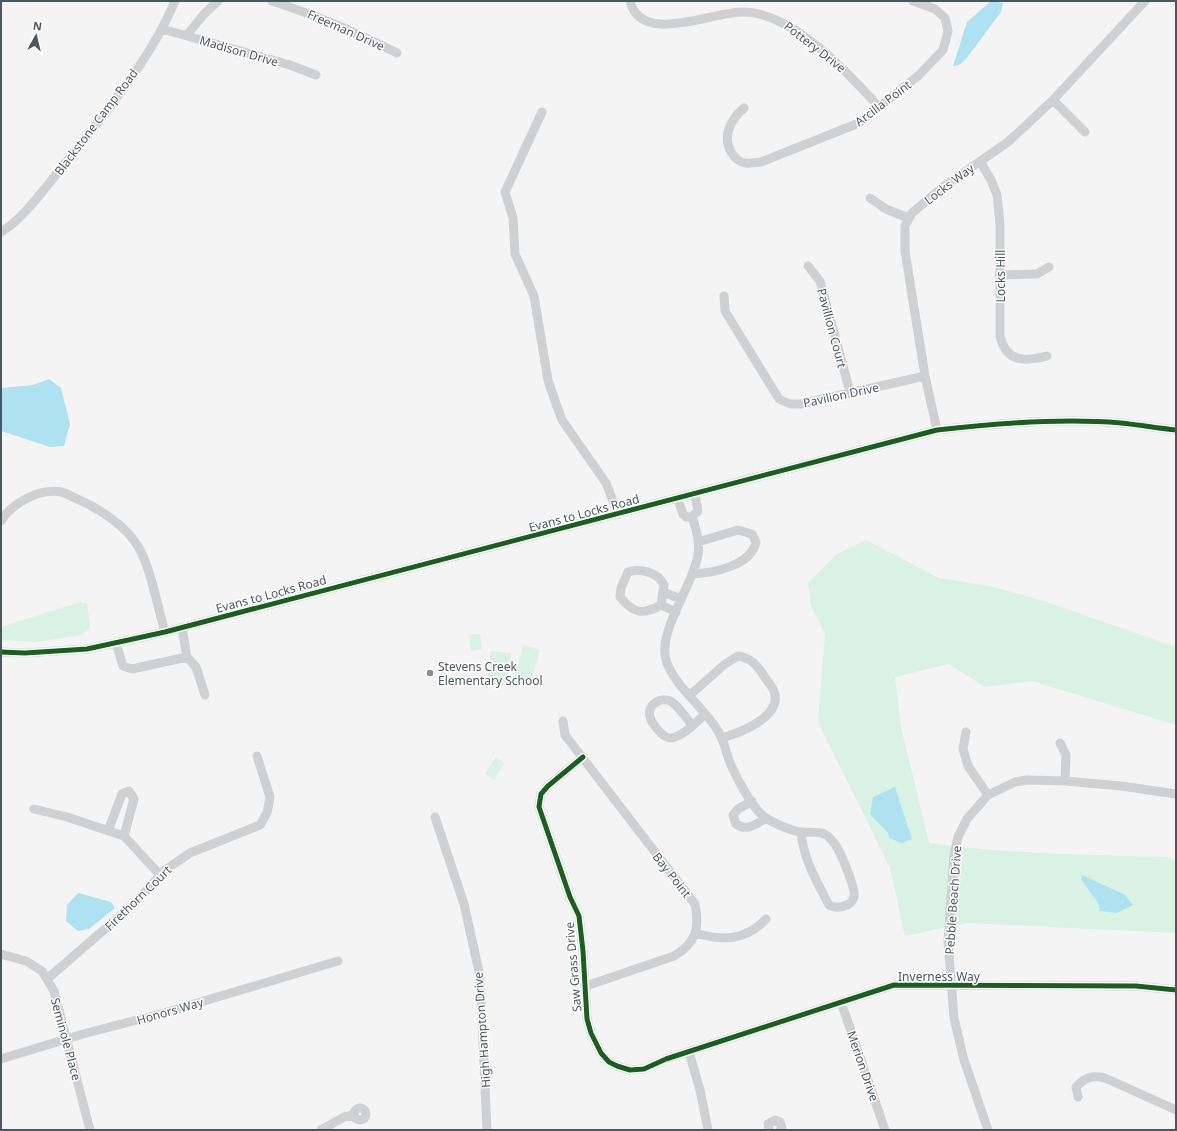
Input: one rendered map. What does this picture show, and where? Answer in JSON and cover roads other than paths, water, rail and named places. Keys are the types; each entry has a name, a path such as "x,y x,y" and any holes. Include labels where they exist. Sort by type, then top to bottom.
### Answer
{"street":[{"name":"Blackstone Camp Road","path":"1,232 36,199 135,72 162,29 175,1"},
{"path":"187,35 204,14 218,1"},
{"name":"Freeman Drive","path":"272,1 357,33 397,53"},
{"name":"Pottery Drive","path":"630,1 631,6 639,16 653,24 666,26 737,12 760,13 784,22 841,66 879,107"},
{"name":"Arcilla Point","path":"744,108 736,115 727,132 727,145 734,158 744,163 761,162 854,125 918,76 943,50 948,31 945,18 935,9 913,1"},
{"name":"Locks Way","path":"908,218 912,212 943,187 1008,142 1053,100 1146,1"},
{"name":"Madison Drive","path":"162,29 290,65 316,75"},
{"path":"1053,100 1085,132"},
{"path":"542,112 505,192 513,218 515,254 534,296 548,380 560,414 606,483 618,514"},
{"name":"Locks Hill","path":"980,161 997,194 1000,224 1000,336 1002,345 1014,357 1025,360 1047,356"},
{"path":"870,198 886,209 908,218 904,234 905,251 925,376 937,430"},
{"name":"Pavillion Court","path":"808,266 820,281 850,392"},
{"path":"1000,276 1037,274 1049,267"},
{"name":"Pavilion Drive","path":"724,296 725,311 779,399 790,404 801,404 925,376"},
{"name":"Evans to Locks Road","path":"1,652 26,653 86,649 182,628 937,430 984,425 1082,421 1121,423 1176,430"},
{"path":"1,521 18,503 38,494 61,492 89,504 115,521 139,548 150,579 165,632"},
{"path":"678,499 683,514 686,516 692,516 698,511 695,494"},
{"path":"692,516 698,542 698,556 666,635 664,648 667,663 718,730 731,765 761,814 766,818 801,832 817,831 828,835 836,845 853,888 854,896 850,904 842,907 829,905 802,848 801,832"},
{"path":"692,574 716,572 729,567 748,556 755,548 756,542 752,534 738,530 698,542"},
{"path":"633,570 649,572 658,577 664,584 661,605 652,611 644,613 633,609 620,597 628,572 633,570"},
{"path":"663,592 681,599"},
{"path":"661,605 676,612"},
{"path":"182,628 187,657 196,667 205,695"},
{"path":"116,643 123,666 132,670 187,657"},
{"path":"690,695 725,664 738,656 746,657 753,661 760,669 774,690 775,696 771,711 761,720 739,733 722,738"},
{"path":"692,725 672,702 666,699 656,702 649,712 650,717 663,736 669,738 678,737 705,714"},
{"name":"Bay Point","path":"563,721 565,736 695,904 697,915 695,933 686,949 674,956 586,986"},
{"path":"966,732 963,749 968,766 988,795"},
{"path":"1060,743 1066,755 1066,780"},
{"name":"Firethorn Court","path":"47,979 134,904 160,875 190,853 260,826 267,813 270,797 257,756"},
{"name":"Saw Grass Drive","path":"583,758 548,786 541,794 539,807 579,916 586,986 587,1019 591,1033 601,1053 609,1062 630,1070 644,1069 666,1059 689,1052"},
{"name":"Pebble Beach Drive","path":"988,1130 964,1060 954,1018 951,986 948,941 954,855 958,837 967,818 988,795 1015,782 1027,780 1066,780 1176,794"},
{"path":"108,831 122,794 129,791 134,799 124,836"},
{"path":"752,801 738,809 733,815 736,824 745,828 751,827 766,818"},
{"path":"34,809 67,817 124,836 160,875"},
{"name":"High Hampton Drive","path":"434,817 464,904 480,976 487,1130"},
{"path":"695,933 710,938 726,938 742,935 757,928 766,919"},
{"name":"Seminole Place","path":"1,954 26,961 42,971 54,991 90,1130"},
{"name":"Honors Way","path":"1,1059 338,962"},
{"name":"Inverness Way","path":"689,1052 894,985 1136,986 1176,990"},
{"name":"Merion Drive","path":"840,1002 885,1130"},
{"path":"689,1052 700,1090 708,1130"},
{"path":"1078,1096 1076,1086 1084,1079 1094,1075 1105,1078 1176,1110"},
{"path":"321,1130 344,1116 354,1115"},
{"path":"769,1130 768,1124 775,1120 780,1122 782,1128 780,1130"}],"water":[{"path":"991,1 1003,3 1001,12 966,59 959,65 953,66 967,22"},
{"path":"49,379 61,388 70,424 64,446 50,447 1,431 1,388 33,385"},
{"path":"895,787 912,839 902,843 889,838 888,833 870,814 873,797"},
{"path":"1082,875 1125,895 1133,905 1117,913 1100,911 1098,903 1081,879"},
{"path":"78,893 111,902 115,908 89,929 78,931 66,921 67,905"}],"place":[{"name":"Stevens Creek Elementary School","path":"430,673"}]}
